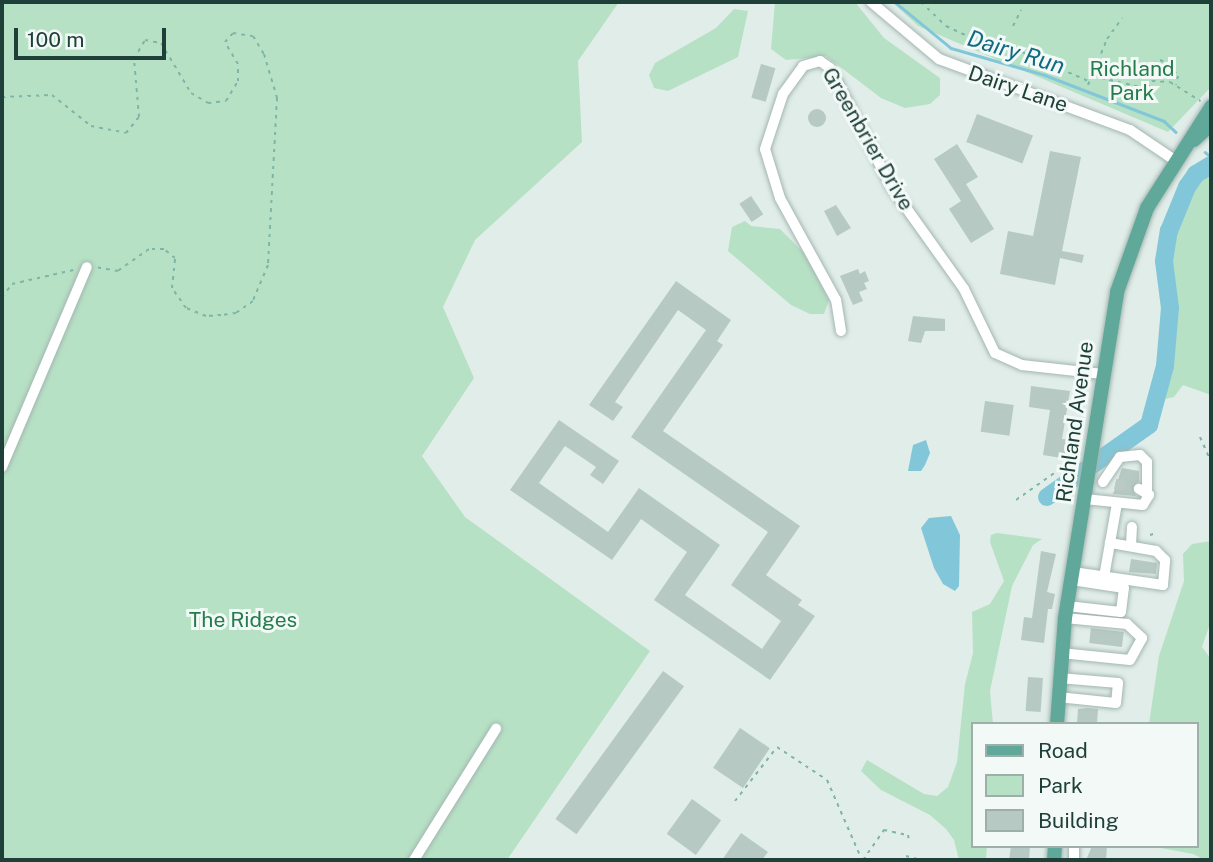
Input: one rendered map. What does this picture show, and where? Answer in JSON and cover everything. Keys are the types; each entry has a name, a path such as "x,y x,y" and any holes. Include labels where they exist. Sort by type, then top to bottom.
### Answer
{"main road":[{"name":"Richland Avenue","path":"1190,143 1208,106"},
{"name":"Richland Avenue","path":"1057,722 1066,612 1112,312 1130,249 1147,208 1176,161 1190,143 1211,124"}],"street":[{"name":"Dairy Lane","path":"871,2 939,59 1130,130 1176,161"},
{"name":"Greenbrier Drive","path":"841,331 836,300 780,198 765,149 783,94 803,66 820,61 830,68 892,188 964,289 995,353 1022,365 1103,374"},
{"path":"2,467 88,267"},
{"path":"1085,499 1143,505 1147,462 1140,455 1120,457 1109,483 1087,480"},
{"path":"1104,577 1117,504"},
{"path":"1131,545 1132,527"},
{"path":"1072,576 1104,577 1163,585 1165,560 1156,551 1111,543"},
{"path":"1066,612 1121,612 1124,588 1072,576"},
{"path":"1061,653 1130,660 1142,638 1127,624 1066,612"},
{"path":"1058,697 1116,703 1118,683 1059,678"},
{"path":"414,860 496,729"}],"path":[{"path":"921,2 947,26 1003,53"},
{"path":"1013,26 1021,10"},
{"path":"1006,45 1088,83 1122,18"},
{"path":"2,97 52,95 90,126 125,134 139,117 134,58 145,40 161,43 191,93 208,103 226,101 238,81 237,64 225,42 233,33 253,36 270,66 276,97 268,265 253,301 245,309 206,316 186,308 172,288 175,258 164,249 149,249 118,271 88,267 12,284 2,297"},
{"path":"1153,64 1160,60 1169,64 1178,76 1176,86"},
{"path":"1093,76 1149,89 1152,81 1162,80 1208,106"},
{"path":"1200,437 1209,457"},
{"path":"1016,500 1070,462"},
{"path":"1150,535 1157,533"},
{"path":"735,801 777,747 827,780 862,860"},
{"path":"862,860 884,830 908,835 909,840"},
{"path":"906,856 921,860"}],"green space":[{"name":"The Ridges","path":"2,2 619,2 578,61 582,142 475,240 443,307 474,378 422,456 465,517 650,651 507,860 2,860"},
{"path":"775,2 855,2 884,38 940,78 940,95 930,104 905,108 881,98 826,56 786,60 771,49"},
{"name":"Richland Park","path":"892,2 1211,2 1211,87 1168,132 918,26"},
{"path":"734,9 748,11 738,57 668,91 654,88 649,75 655,63 716,28"},
{"path":"1211,165 1211,395 1183,385 1174,397 1161,400 1150,392 1162,369 1169,317 1161,266 1163,242 1190,175"},
{"path":"745,221 751,226 780,229 806,255 829,300 824,314 810,314 791,305 728,251 732,227"},
{"path":"997,533 1042,539 1033,545 1012,586 990,691 993,722 972,722 972,848 987,848 986,860 959,860 954,840 946,829 930,815 881,790 861,771 867,760 924,794 937,796 948,787 957,762 965,684 973,653 972,612 990,604 1004,581 990,542 991,535"},
{"path":"1211,541 1211,621 1202,647 1211,659 1211,860 1161,848 1199,848 1199,722 1149,722 1159,656 1184,581 1183,554 1192,544"}],"water":[{"path":"926,440 930,453 925,465 921,471 908,471 913,445"},
{"path":"951,516 960,535 959,586 955,591 943,584 934,568 921,528 929,518"}],"building":[{"path":"761,64 775,68 766,102 751,98"},
{"path":"813,109 821,109 826,118 824,125 813,127 808,122 808,114"},
{"path":"977,114 1033,136 1022,164 966,142"},
{"path":"957,144 978,177 966,184 994,229 971,243 949,209 961,201 934,159"},
{"path":"1050,151 1081,157 1062,251 1084,255 1082,263 1060,258 1055,285 1000,274 1008,231 1033,236"},
{"path":"751,196 763,214 752,222 739,204"},
{"path":"836,205 851,228 837,236 824,211"},
{"path":"858,269 860,274 865,271 869,281 864,283 867,289 859,292 863,301 853,305 840,276"},
{"path":"676,281 731,320 717,341 723,345 663,431 800,526 766,575 802,600 798,605 815,616 770,680 654,600 687,552 641,519 612,560 510,490 559,420 619,461 603,484 590,475 596,467 565,446 539,483 608,532 639,488 720,545 685,595 762,649 781,621 731,585 768,532 631,437 706,330 678,310 615,402 623,407 613,421 589,405"},
{"path":"913,316 945,319 945,331 925,331 921,343 908,341"},
{"path":"1031,386 1070,391 1062,439 1071,440 1068,459 1043,455 1050,410 1029,407"},
{"path":"985,401 1014,405 1009,436 981,432"},
{"path":"1122,468 1139,471 1139,481 1131,488 1136,496 1113,494"},
{"path":"1041,551 1056,554 1047,592 1055,594 1052,609 1048,609 1044,643 1021,640 1024,617 1032,618"},
{"path":"1131,559 1157,563 1156,574 1129,572"},
{"path":"1091,628 1124,632 1122,647 1089,643"},
{"path":"663,671 684,686 576,834 555,819"},
{"path":"1028,677 1043,678 1041,712 1026,711"},
{"path":"1078,709 1098,709 1097,722 1077,722"},
{"path":"740,728 770,748 743,788 713,768"},
{"path":"692,799 721,820 696,855 667,834"},
{"path":"741,833 768,852 762,860 722,860"},
{"path":"1011,848 1030,848 1029,860 1009,860"},
{"path":"1091,848 1107,848 1106,860 1086,860"}],"waterway":[{"name":"Dairy Run","path":"895,2 951,48 1045,75 1164,121 1176,132"},
{"name":"Dairy Run","path":"1205,152 1211,157"},
{"path":"1047,497 1149,425 1165,366 1170,308 1164,261 1169,231 1187,187 1196,174 1211,165"}],"tunnel":[{"path":"1115,484 1139,489"}]}
